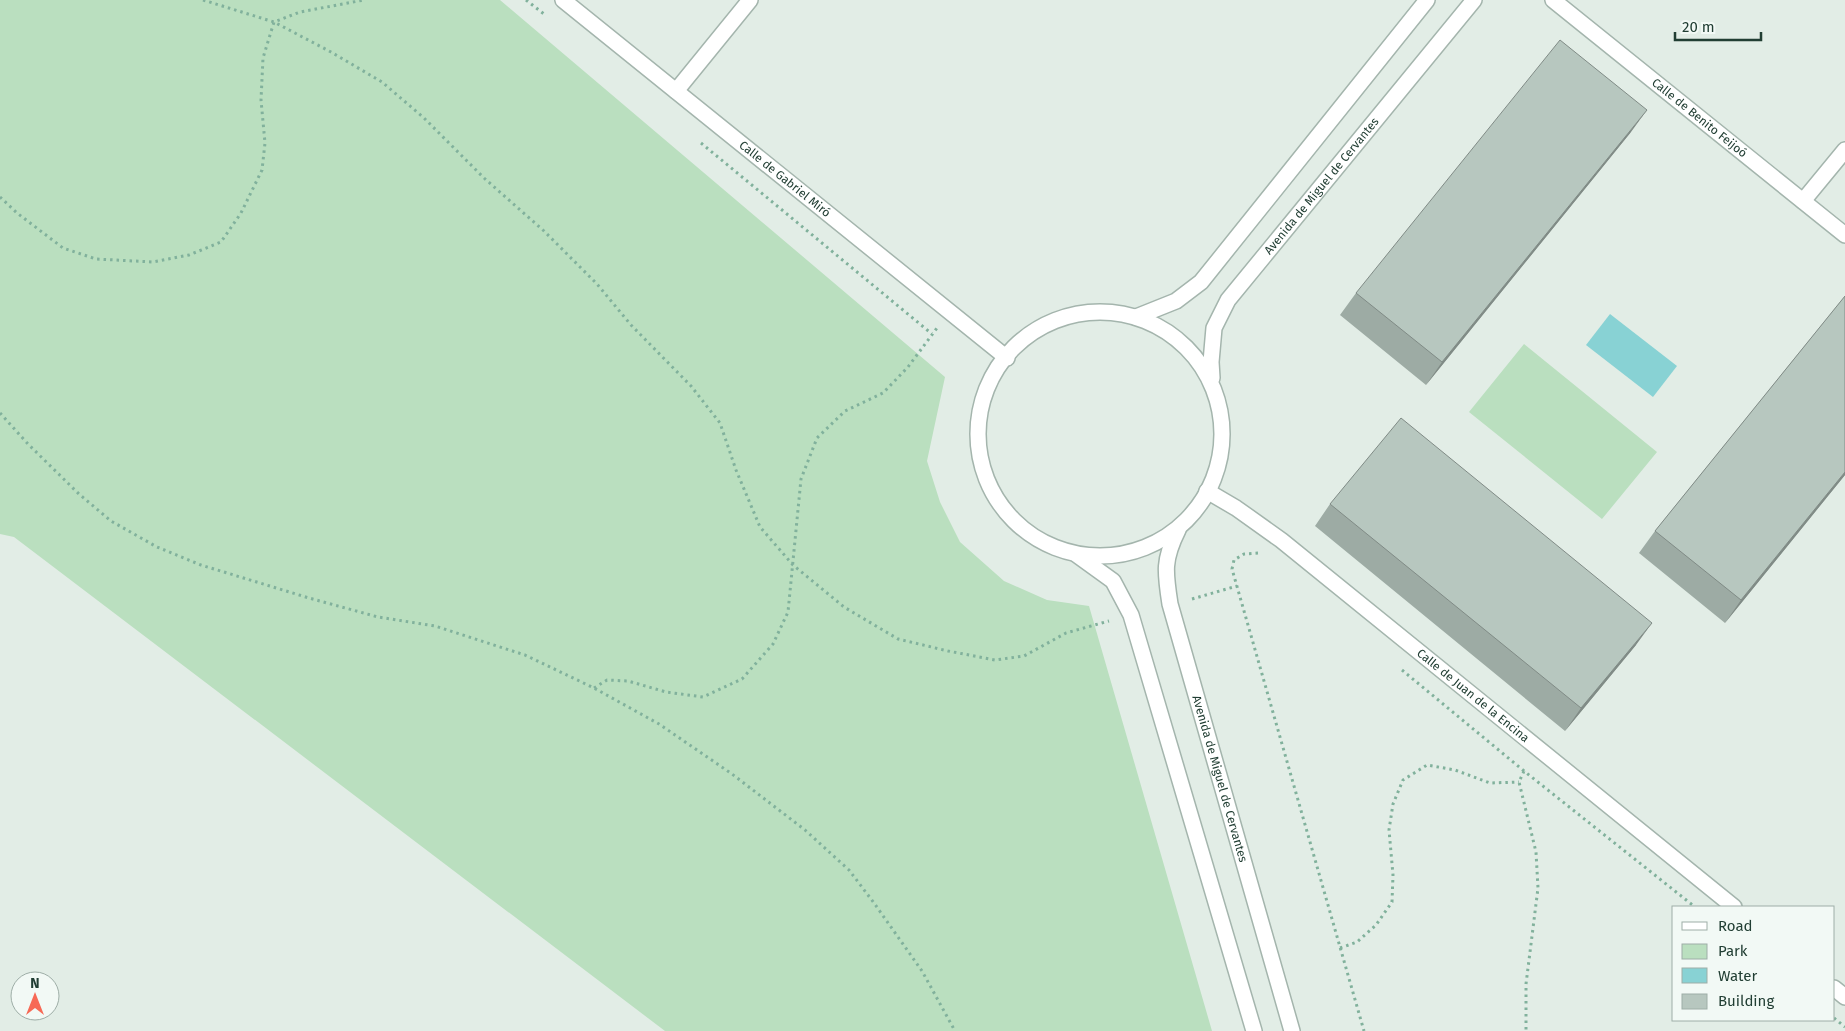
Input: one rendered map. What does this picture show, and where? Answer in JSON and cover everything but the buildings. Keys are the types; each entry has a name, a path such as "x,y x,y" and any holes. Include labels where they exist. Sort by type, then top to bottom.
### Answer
{"street":[{"name":"Calle de Gabriel Miró","path":"563,0 1007,358"},
{"path":"676,91 750,0"},
{"path":"1136,317 1176,301 1201,282 1427,0"},
{"name":"Avenida de Miguel de Cervantes","path":"1214,390 1211,362 1214,328 1228,300 1474,0"},
{"name":"Calle de Benito Feijoó","path":"1553,0 1845,235"},
{"path":"1803,201 1845,150"},
{"path":"1077,555 1120,556 1167,537 1202,503 1221,459 1222,418 1214,390 1202,366 1173,335 1136,317 1108,311 1056,319 1023,338 989,379 978,413 978,454 986,483 1012,521 1034,538 1077,555 1113,581 1131,615 1254,1031"},
{"name":"Calle de Juan de la Encina","path":"1207,492 1236,508 1281,540 1733,906"},
{"name":"Avenida de Miguel de Cervantes","path":"1181,524 1168,550 1166,575 1170,604 1292,1031"}],"path":[{"path":"203,0 274,22 382,82 424,118 484,178 544,231 597,284 631,325 691,386 720,423 736,470 760,527 793,565 844,607 898,639 995,660 1024,656 1066,633"},
{"path":"274,22 300,12 364,0"},
{"path":"526,0 549,18"},
{"path":"0,197 17,213 63,248 96,259 153,262 189,255 221,242 241,213 262,170 265,143 261,100 263,58 274,22"},
{"path":"594,688 606,680 628,681 666,692 704,697 742,679 773,644 788,612 801,480 817,438 845,412 883,393 908,367 932,334 695,138"},
{"path":"0,413 28,444 79,494 111,521 158,546 201,565 309,598 378,617 435,626 525,655 594,688 659,724 732,774 805,830 849,870 922,971 956,1031"},
{"path":"1264,556 1256,552 1244,554 1234,560 1232,569 1364,1031"},
{"path":"1394,664 1524,771 1694,906"},
{"path":"1340,948 1357,942 1370,931 1392,902 1393,875 1389,830 1393,804 1403,780 1427,765 1455,770 1490,783 1519,782"},
{"path":"1524,771 1519,782 1536,852 1538,888 1526,984 1526,1031"},
{"path":"1835,1019 1845,1027"}],"green space":[{"path":"0,0 500,0 945,377 927,461 940,502 960,542 1004,581 1047,600 1089,606 1212,1031 665,1031 14,537 0,534"},
{"path":"1524,344 1657,452 1602,519 1469,412"}],"water":[{"path":"1610,314 1677,366 1653,397 1586,345"}]}
